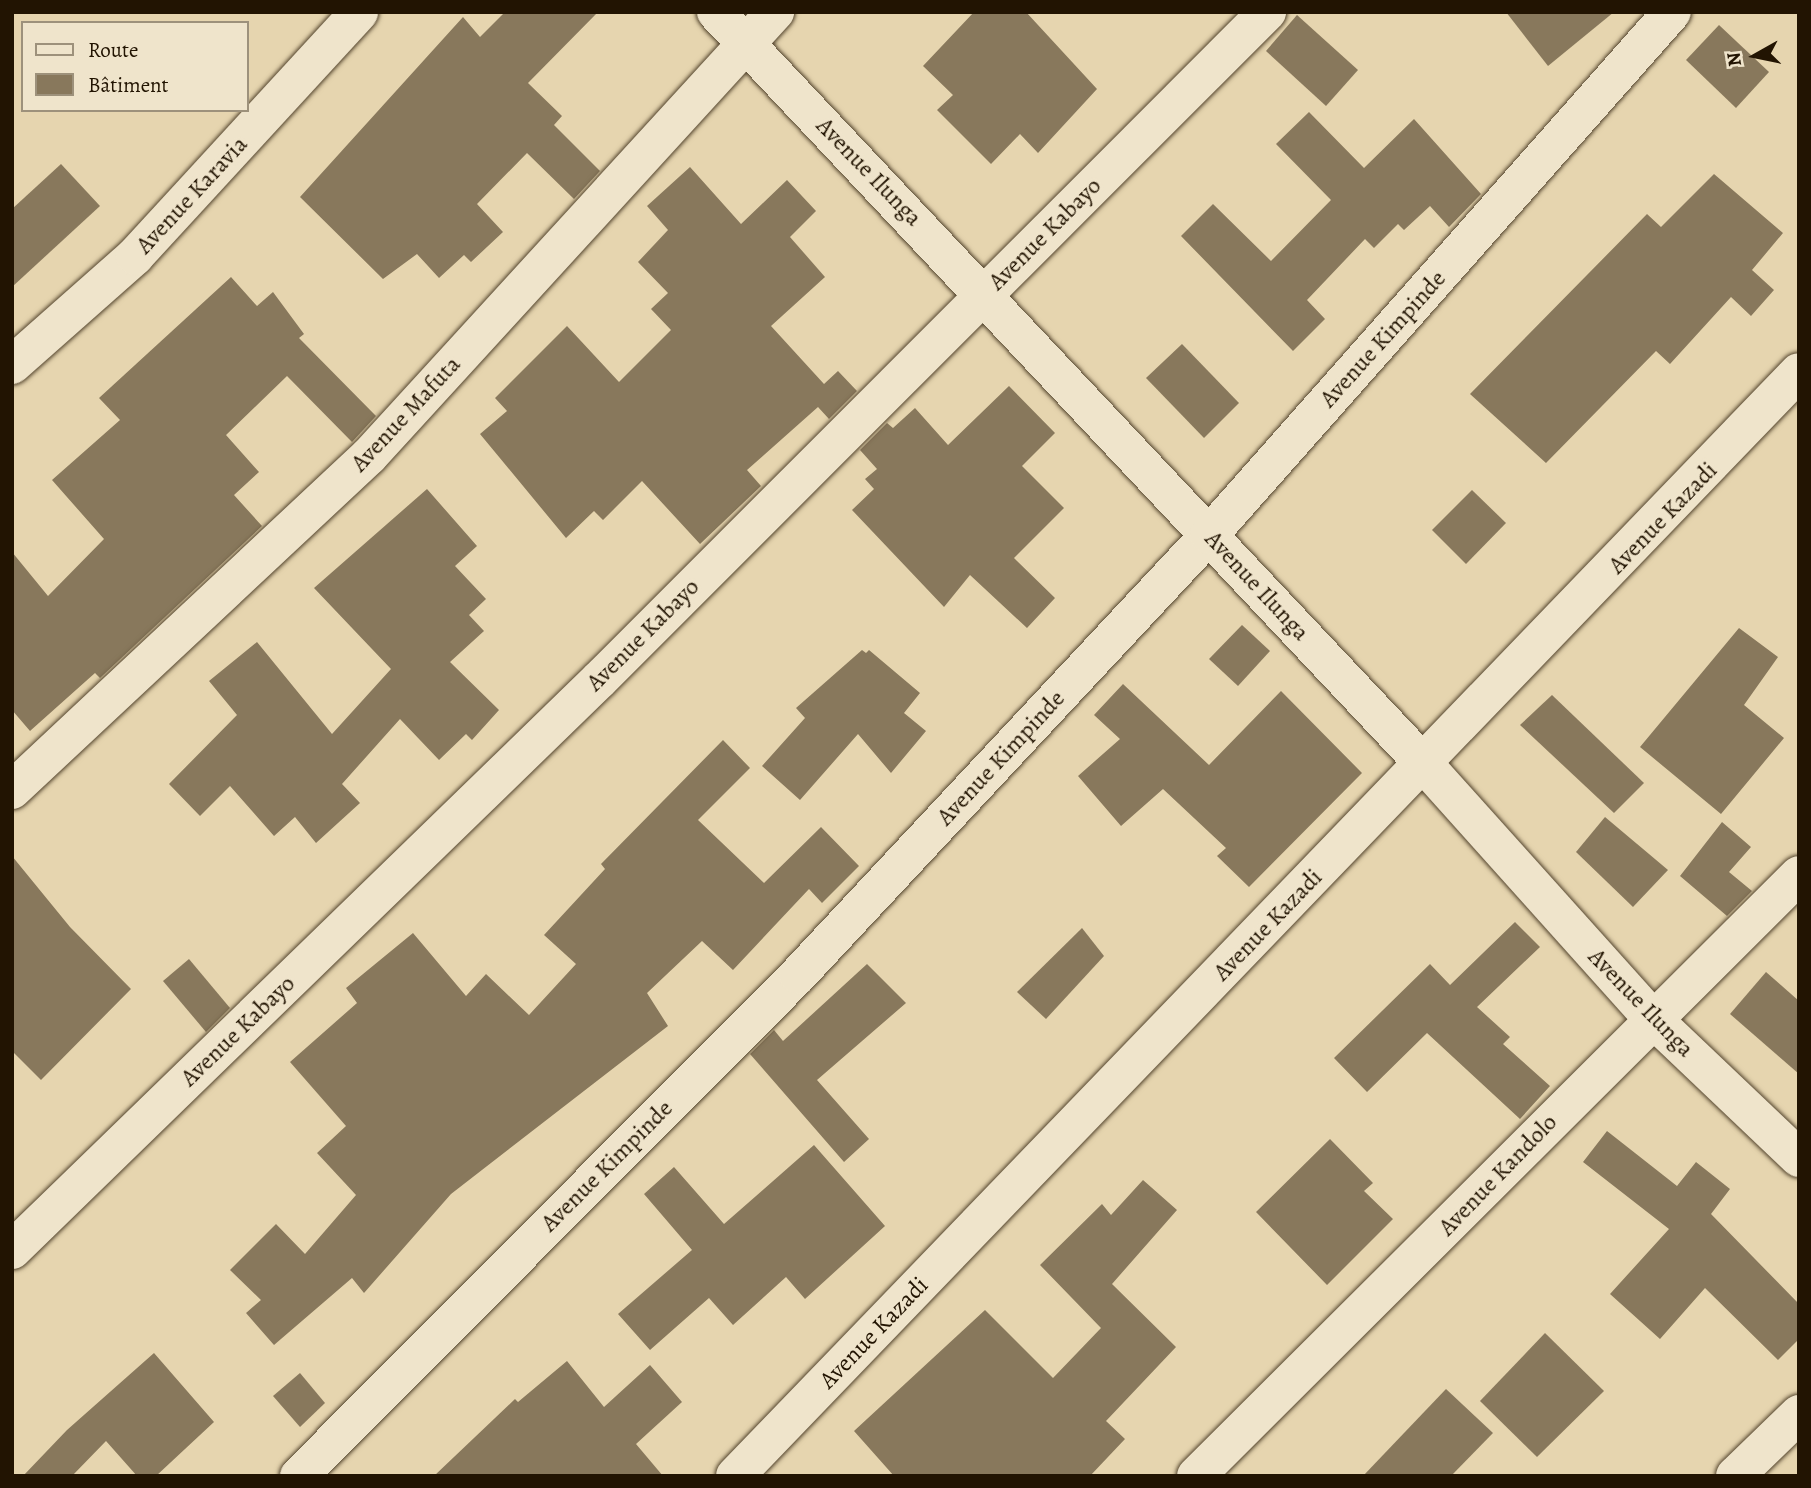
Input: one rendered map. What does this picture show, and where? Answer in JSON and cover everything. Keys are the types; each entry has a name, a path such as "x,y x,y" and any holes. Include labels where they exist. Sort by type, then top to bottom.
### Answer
{"street":[{"name":"Avenue Karavia","path":"12,365 135,256 359,12"},
{"name":"Avenue Ilunga","path":"716,12 986,293 1424,764 1651,1018 1799,1158"},
{"name":"Avenue Mafuta","path":"12,790 369,456 775,12"},
{"name":"Avenue Kabayo","path":"12,1250 599,680 1267,12"},
{"name":"Avenue Kimpinde","path":"299,1476 798,975 1209,535 1672,12"},
{"name":"Avenue Kazadi","path":"735,1476 1799,372"},
{"name":"Avenue Kandolo","path":"1196,1476 1328,1349 1651,1018 1799,875"},
{"path":"1735,1476 1799,1414"}],"building":[{"path":"505,12 598,12 528,83 562,116 554,125 600,171 574,199 527,153 477,204 503,232 471,262 464,255 439,278 417,254 383,279 300,197 463,17 480,37"},
{"path":"974,12 1026,12 1097,89 1038,153 1020,134 991,164 937,110 953,95 923,66"},
{"path":"1506,12 1614,12 1548,66"},
{"path":"1297,15 1358,70 1326,106 1266,51"},
{"path":"1719,25 1769,72 1736,108 1686,60"},
{"path":"1309,112 1364,168 1414,119 1481,194 1449,227 1430,206 1404,230 1398,224 1374,248 1365,239 1307,300 1325,319 1293,351 1181,236 1213,204 1271,261 1331,200 1276,144"},
{"path":"61,164 100,206 12,287 12,209"},
{"path":"690,167 741,224 787,180 816,211 790,237 825,277 771,326 824,384 838,371 857,391 829,419 818,407 747,470 761,486 700,544 642,481 603,520 594,511 566,538 480,434 507,411 495,398 567,326 619,382 671,330 651,309 668,293 638,262 668,230 647,206"},
{"path":"1714,174 1783,233 1752,270 1774,290 1751,316 1731,297 1670,364 1656,351 1546,463 1470,394 1647,214 1661,227"},
{"path":"231,277 257,306 273,292 304,334 299,338 376,416 352,442 287,376 226,435 259,472 234,495 262,526 100,678 95,673 30,731 12,710 12,552 48,596 104,539 52,480 120,420 99,398"},
{"path":"1182,344 1239,403 1204,438 1146,378"},
{"path":"1009,386 1055,433 1022,466 1064,508 1014,558 1055,598 1027,628 970,575 944,607 852,510 874,489 865,479 877,469 860,450 887,423 893,428 915,408 948,445"},
{"path":"427,489 477,546 455,566 486,599 469,615 484,631 450,662 499,710 472,740 466,734 439,760 400,719 342,784 360,803 316,843 295,817 274,836 230,786 200,816 169,784 237,715 209,681 257,642 332,734 391,669 314,588"},
{"path":"1472,490 1506,523 1466,564 1432,530"},
{"path":"1242,625 1270,651 1238,686 1209,659"},
{"path":"1739,628 1778,657 1744,705 1784,738 1721,814 1640,747"},
{"path":"862,650 866,653 869,650 920,693 904,713 926,731 891,773 858,734 800,800 762,766 805,718 796,708"},
{"path":"1123,684 1209,765 1281,691 1362,773 1249,887 1217,856 1226,848 1163,789 1121,826 1078,776 1120,739 1094,715"},
{"path":"1552,695 1644,783 1614,813 1520,725"},
{"path":"723,740 750,768 698,820 764,883 821,827 859,866 822,903 809,889 733,970 702,941 647,993 668,1026 451,1194 364,1293 352,1278 274,1345 246,1313 261,1300 230,1270 276,1224 305,1254 356,1195 317,1153 346,1126 290,1062 357,1003 346,988 413,933 466,996 486,974 529,1015 576,964 544,935 605,869 601,864"},
{"path":"1605,817 1668,870 1633,907 1576,852"},
{"path":"1722,822 1751,847 1729,872 1752,891 1727,916 1680,876"},
{"path":"12,856 70,927 131,989 41,1080 12,1051"},
{"path":"1515,922 1540,947 1477,1007 1510,1037 1503,1044 1550,1086 1520,1119 1427,1033 1367,1092 1334,1058 1430,964 1450,985"},
{"path":"1082,928 1104,956 1046,1019 1017,992"},
{"path":"189,959 230,1008 206,1032 163,981"},
{"path":"867,964 906,1003 817,1080 869,1139 844,1162 750,1054 774,1030 783,1041"},
{"path":"1766,972 1799,1001 1799,1074 1730,1014"},
{"path":"1607,1131 1677,1186 1696,1162 1730,1189 1711,1214 1799,1304 1799,1339 1778,1360 1705,1288 1660,1339 1610,1294 1669,1229 1583,1162"},
{"path":"1330,1139 1373,1183 1364,1191 1393,1219 1327,1285 1256,1212"},
{"path":"814,1145 885,1226 805,1299 786,1277 733,1325 709,1298 650,1350 618,1314 692,1250 644,1194 674,1167 724,1224"},
{"path":"1143,1180 1177,1210 1112,1284 1176,1347 1106,1421 1125,1439 1090,1476 894,1476 854,1431 985,1310 1053,1378 1101,1328 1040,1265 1102,1204 1111,1215"},
{"path":"1545,1333 1604,1391 1537,1457 1480,1401"},
{"path":"154,1353 214,1422 156,1476 137,1476 106,1441 72,1476 23,1476 67,1430"},
{"path":"567,1361 604,1407 650,1365 682,1402 636,1444 663,1476 434,1476 515,1399 518,1402"},
{"path":"300,1373 325,1403 300,1427 273,1396"},
{"path":"1446,1389 1493,1433 1451,1476 1363,1476"}]}
